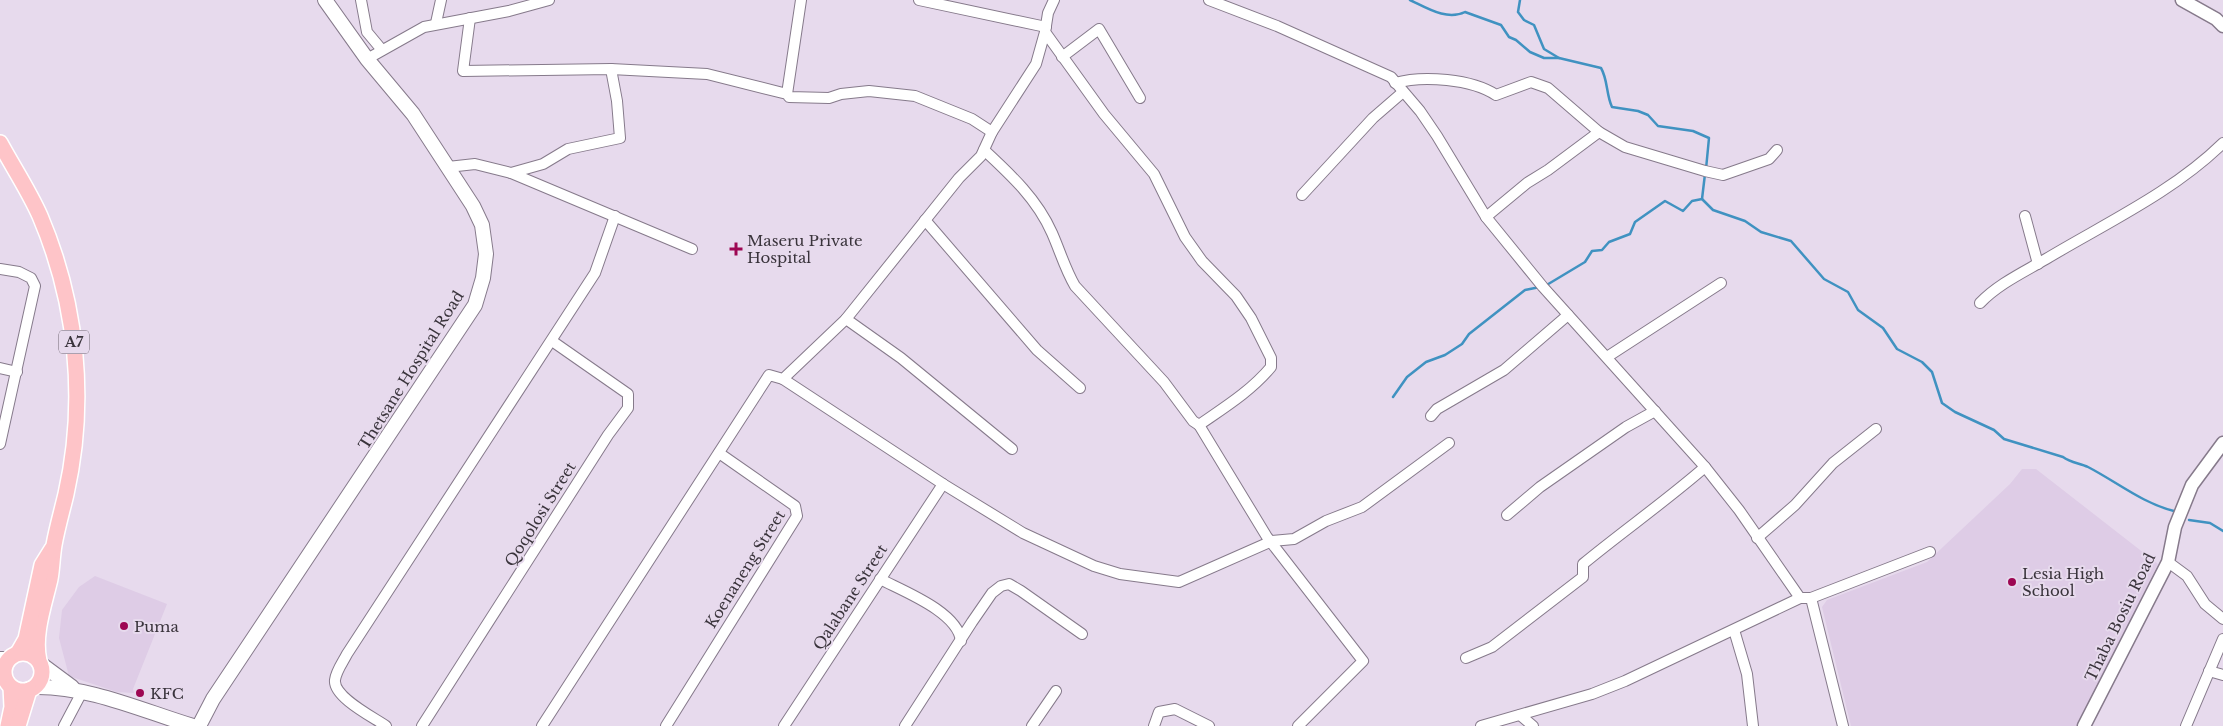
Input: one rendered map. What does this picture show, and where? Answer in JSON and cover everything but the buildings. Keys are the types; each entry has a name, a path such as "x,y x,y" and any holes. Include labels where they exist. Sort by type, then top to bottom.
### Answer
{"main road":[{"name":"Thetsane Hospital Road","path":"199,726 213,699 475,304 483,278 486,254 482,225 473,206 413,114 367,59 325,0"},
{"name":"A7","path":"0,143 39,214 48,236 63,283 75,346 77,417 67,491 54,546 52,566 37,641 42,676 32,688 18,726"},
{"name":"A7","path":"8,726 12,707 5,677 5,664 26,639 42,565 54,546"},
{"path":"10,656 30,654 63,682 82,692"},
{"path":"5,677 16,690 59,688 82,692 194,726"}],"street":[{"path":"361,0 367,32 382,50"},
{"path":"436,23 441,0"},
{"path":"367,59 424,27 436,23 509,11 549,0"},
{"path":"787,94 801,0"},
{"path":"919,0 1046,29 1062,57 1104,114 1154,174 1185,237 1202,262 1236,296 1251,318 1271,358 1271,367 1239,398 1199,425"},
{"path":"783,379 846,319 959,178 977,162 992,132 1036,64 1046,29 1048,13 1054,0"},
{"path":"1209,0 1332,50 1391,77 1437,136 1486,216 1568,315 1705,467 1739,510 1800,598"},
{"path":"2182,0 2223,26"},
{"path":"470,18 463,71 611,69 707,74 787,94 789,97 829,98 841,94 868,91 915,96 965,116 992,132"},
{"path":"1062,57 1099,29 1140,98"},
{"path":"511,173 542,164 568,149 620,138 617,101 611,69"},
{"path":"1395,82 1410,78 1426,78 1486,88 1496,95 1531,82 1548,88 1599,132 1625,147 1723,174 1769,159 1777,150"},
{"path":"1302,195 1373,118 1403,92"},
{"path":"1486,216 1527,183 1548,170 1599,132"},
{"path":"1980,304 1996,290 2155,195 2186,174 2223,143"},
{"path":"984,150 1029,194 1052,232 1065,268 1075,286 1164,382 1193,421 1199,425 1267,537 1272,541 1325,614 1363,661 1298,726"},
{"path":"448,167 475,164 511,173 692,249"},
{"path":"386,726 343,696 335,686 335,677 347,654 472,459 552,341 595,273 615,216"},
{"path":"2025,216 2038,264"},
{"path":"925,220 1037,350 1080,388"},
{"path":"0,268 19,272 31,278 35,286 17,372 3,414 0,444"},
{"path":"1607,357 1721,283"},
{"path":"1431,416 1437,409 1504,370 1568,315"},
{"path":"846,319 902,358 1012,449"},
{"name":"Qoqolosi Street","path":"422,726 608,435 628,408 628,394 552,341"},
{"path":"0,368 17,372"},
{"path":"542,726 769,375 783,379 943,484 1023,532 1094,566 1120,574 1179,582 1272,541 1294,539 1326,521 1362,507 1449,443"},
{"path":"1507,516 1540,487 1626,427 1655,411"},
{"path":"1757,538 1795,505 1833,463 1876,429"},
{"name":"Thaba Bosiu Road","path":"2084,726 2168,562 2175,527 2192,485 2223,443"},
{"name":"Koenaneng Street","path":"666,726 797,516 795,506 719,454"},
{"path":"1466,658 1492,647 1583,577 1582,564 1656,505 1674,495 1705,467"},
{"name":"Qalabane Street","path":"784,726 943,484"},
{"path":"1480,726 1592,694 1625,681 1800,598 1811,598 1930,552"},
{"path":"2168,562 2187,576 2205,604 2223,619"},
{"path":"880,579 926,603 946,616 959,631 961,641"},
{"path":"905,726 992,593 1001,586 1009,584 1052,611 1082,634"},
{"path":"1811,598 1844,726"},
{"path":"1734,630 1747,674 1753,726"},
{"path":"2186,726 2223,639"},
{"path":"2209,671 2223,676"},
{"path":"1032,726 1056,691"},
{"path":"64,726 82,692"},
{"path":"1154,726 1159,712 1175,709 1209,726"},
{"path":"1520,715 1533,726"}],"shaded area":[{"name":"Lesia High School","path":"2022,469 2036,469 2158,564 2078,726 1851,726 1822,607 1827,600 1927,562 2010,484"},
{"path":"95,576 167,604 133,689 134,693 117,692 69,676 59,638 62,610 79,587"}],"waterway":[{"path":"1410,0 1430,10 1444,14 1451,15 1465,12 1501,25 1509,37 1516,40 1530,52 1544,58 1559,58 1601,68 1612,107 1638,111 1648,115 1658,126 1693,131 1709,138 1706,169"},
{"path":"1520,0 1518,12 1524,20 1534,25 1544,49 1559,58"},
{"path":"1702,199 1705,174"},
{"path":"1545,286 1585,262 1592,251 1602,250 1609,242 1630,234 1635,222 1665,201 1683,211 1692,201 1702,199 1713,210 1745,221 1761,232 1791,241 1824,279 1848,292 1858,310 1883,328 1897,349 1922,362 1932,372 1942,403 1955,412 1994,430 2004,439 2063,457 2088,467 2140,498 2174,511"},
{"path":"1393,397 1407,377 1426,362 1445,355 1462,344 1469,334 1525,290 1540,287"},
{"path":"2189,520 2210,523 2223,531"}],"place":[{"name":"Maseru Private Hospital","path":"736,249"},
{"name":"Lesia High School","path":"2012,582"},
{"name":"Puma","path":"124,626"},
{"name":"KFC","path":"140,693"}]}
